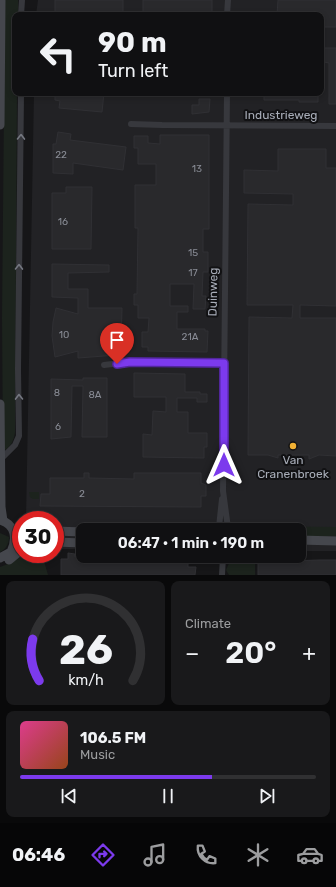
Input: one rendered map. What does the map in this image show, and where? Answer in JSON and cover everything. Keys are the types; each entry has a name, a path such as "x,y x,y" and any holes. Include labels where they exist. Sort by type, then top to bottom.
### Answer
{"main road":[{"path":"0,125 1,0"},
{"path":"0,404 1,522 12,528"},
{"path":"64,532 76,532"},
{"path":"306,540 332,541"},
{"path":"306,543 332,541"},
{"path":"64,542 76,543"},
{"path":"0,558 12,551"},
{"path":"0,564 10,559 12,556"}],"street":[{"path":"22,0 22,12"},
{"path":"227,12 228,0"},
{"path":"1,459 15,445 19,436 18,370 21,96"},
{"name":"Duinweg","path":"222,523 227,96"},
{"name":"Industrieweg","path":"130,124 336,126"},
{"path":"104,365 130,362 224,363"},
{"path":"222,563 222,575"}],"shaded area":[{"path":"5,0 18,0 18,12 12,12 12,96 17,96 15,433 11,444 3,451 2,318"},
{"path":"38,0 336,0 336,551 306,551 306,523 76,523 76,549 64,549 64,511 26,511 34,96 324,96 324,12 36,12"},
{"path":"29,492 39,492 39,499 33,499 30,497"},
{"path":"306,527 336,527 336,536 306,536"},
{"path":"0,533 9,537 7,546 0,552"},
{"path":"12,561 12,563 45,563 48,575 0,575 0,567"},
{"path":"229,563 255,563 255,575 229,575 226,570"}],"building":[{"path":"55,0 123,0 123,12 55,12"},
{"path":"143,0 212,0 212,12 143,12"},
{"path":"278,0 336,0 336,27 324,27 324,12 277,12"},
{"path":"324,48 336,48 336,104 329,104 329,63 324,62"},
{"path":"55,96 104,96 102,112 59,108 60,101 55,100"},
{"path":"264,96 318,96 318,102 299,102 299,100 264,100"},
{"path":"199,99 210,99 209,112 192,114 192,105 199,105"},
{"path":"58,132 71,134 70,140 126,147 123,170 73,163 73,174 53,173 53,144 56,144"},
{"path":"160,135 209,135 209,229 203,229 203,252 208,252 208,272 203,272 202,296 206,296 205,309 193,309 194,284 170,284 170,306 188,306 188,312 177,312 177,329 205,329 205,331 208,331 207,352 148,351 148,347 142,347 142,332 148,332 149,318 138,318 138,305 134,305 134,294 137,294 138,228 135,228 135,185 156,185 156,164 138,164 138,148 134,148 134,136 148,136 148,143 160,144"},
{"path":"278,149 326,149 326,168 336,168 336,306 300,305 300,318 336,318 336,456 319,455 309,459 309,455 278,455 278,458 268,455 248,455 249,317 292,318 293,305 247,305 248,204 293,205 293,194 244,193 244,170 278,171"},
{"path":"66,187 92,187 91,249 52,249 52,193 66,193"},
{"path":"52,264 109,265 109,272 68,273 68,289 88,289 88,308 122,308 121,345 116,345 117,355 78,358 78,351 55,357 52,336 56,308 78,314 78,298 52,297"},
{"path":"134,373 185,374 185,392 200,392 200,394 207,394 207,402 197,402 197,398 177,398 177,412 188,412 188,433 207,433 207,447 204,447 204,458 143,457 143,434 152,435 153,411 166,412 166,397 134,397"},
{"path":"83,378 107,378 107,437 82,437 83,386 72,386 71,437 51,439 51,379 83,380"},
{"path":"84,473 89,473 89,478 134,479 134,473 201,473 201,483 206,485 206,496 201,496 201,507 40,506 41,494 50,494 50,478 84,478"},
{"path":"68,553 75,554 74,556 76,556 76,563 188,563 188,567 196,567 195,575 61,575 61,563 64,563 64,559 68,559"},
{"path":"306,560 336,560 336,575 258,575 258,563 306,563"}],"place":[{"name":"Van Cranenbroek","path":"293,446"}],"route":[{"path":"117,364 130,362 224,363 224,465"}]}
